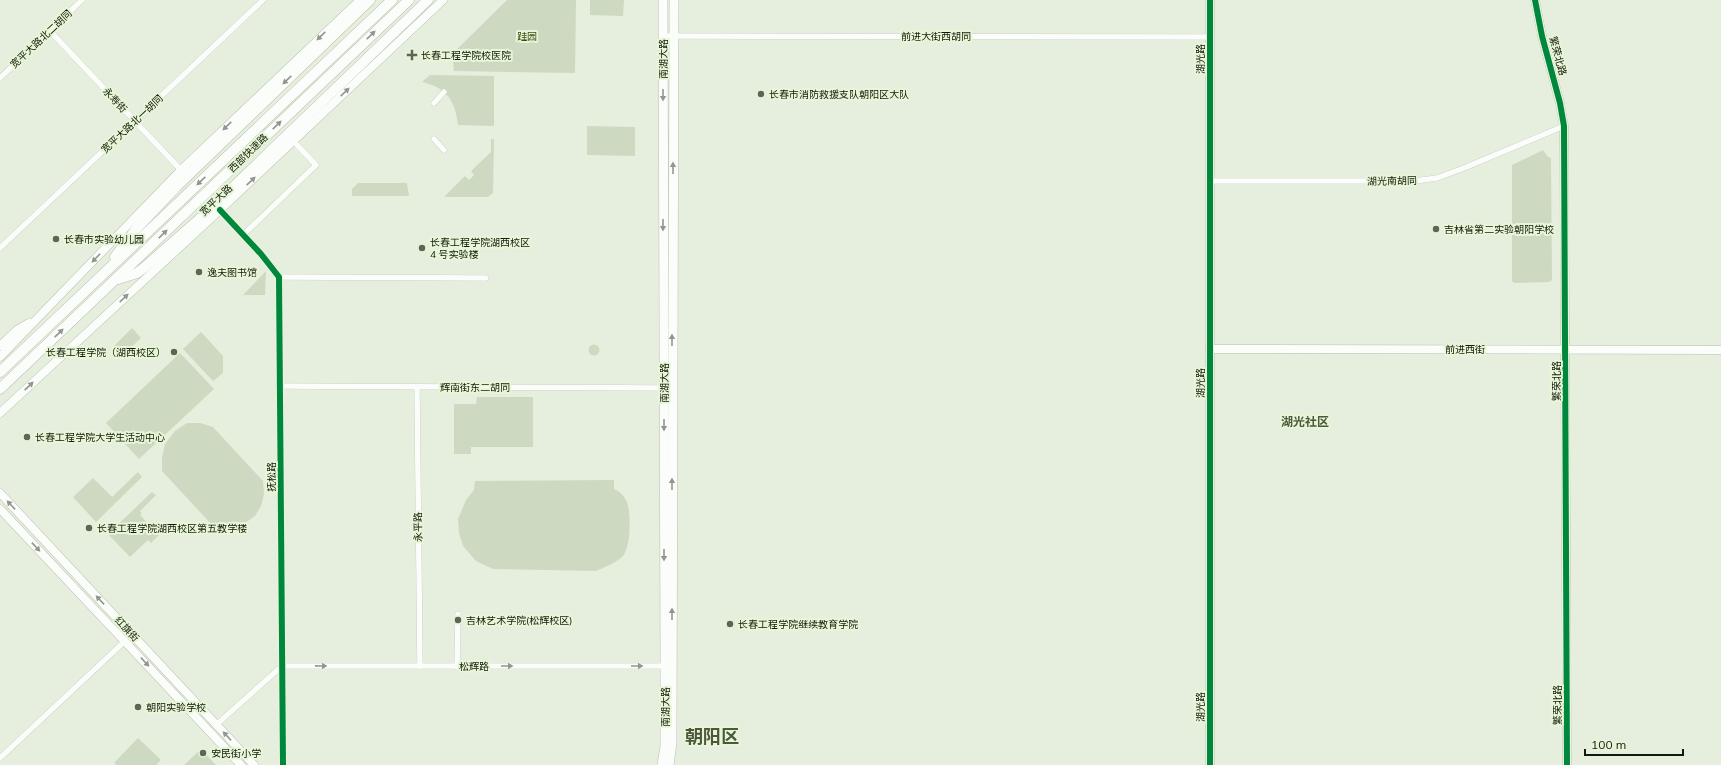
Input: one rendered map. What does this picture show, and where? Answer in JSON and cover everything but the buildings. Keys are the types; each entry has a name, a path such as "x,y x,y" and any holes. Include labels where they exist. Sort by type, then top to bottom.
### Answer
{"highway":[{"path":"105,272 122,246 177,186 370,0"},
{"name":"西部快速路","path":"0,372 392,0"},
{"name":"西部快速路","path":"0,389 409,0"},
{"path":"114,281 137,273 146,268 204,215 428,0"}],"main road":[{"name":"南湖大路","path":"663,0 672,743 669,765"},
{"name":"南湖大路","path":"662,765 665,746 668,388 674,0"}],"street":[{"name":"宽平大路北二胡同","path":"0,78 82,0"},
{"name":"宽平大路北一胡同","path":"0,248 263,0"},
{"path":"0,357 181,170 360,0"},
{"name":"宽平大路","path":"0,412 220,210 443,0"},
{"name":"湖光路","path":"1210,0 1210,765"},
{"name":"繁荣北路","path":"1535,0 1542,36 1560,103 1564,126 1567,765"},
{"name":"永寿街","path":"50,31 181,170"},
{"name":"前进大街西胡同","path":"663,36 1210,37"},
{"path":"434,103 444,92"},
{"name":"湖光南胡同","path":"1210,181 1415,181 1437,178 1564,126"},
{"path":"434,139 444,150"},
{"path":"244,235 316,165 297,145"},
{"path":"220,210 261,254 279,277 486,278"},
{"name":"抚松路","path":"279,277 278,386 281,412 282,666 284,678 283,765"},
{"path":"0,346 17,330 37,319"},
{"name":"前进西街","path":"1210,349 1721,350"},
{"name":"辉南街东二胡同","path":"278,386 417,387 428,390 668,388"},
{"name":"永平路","path":"417,387 420,666"},
{"name":"红旗街","path":"0,493 254,765"},
{"name":"红旗街","path":"0,509 241,765"},
{"path":"457,666 458,614"},
{"path":"0,758 125,641"},
{"path":"216,724 282,666"},
{"name":"松辉路","path":"282,666 665,666"}],"green space":[{"name":"跬园","path":"507,0 576,0 575,73 454,71 452,54"},
{"path":"590,0 624,0 623,16 590,15"},
{"path":"430,75 494,76 494,126 458,125 455,109 448,96 438,88 422,82"},
{"path":"587,126 635,127 635,156 587,155"},
{"path":"491,139 494,139 493,193 488,197 444,197 465,176 469,180 474,175 471,171 491,152"},
{"path":"1543,150 1548,157 1551,158 1552,280 1549,282 1514,283 1512,281 1512,165"},
{"path":"358,183 407,183 409,196 352,196 352,189"},
{"path":"266,271 265,295 243,295"},
{"path":"132,328 141,338 122,356 113,347"},
{"path":"201,332 223,356 223,373 213,381 183,349"},
{"path":"592,345 596,345 598,346 598,354 592,355 589,352 589,348"},
{"path":"180,353 214,389 139,459 106,423"},
{"path":"477,397 533,397 533,447 471,447 471,454 454,454 454,404 476,404"},
{"path":"187,423 200,423 213,427 263,481 264,494 261,506 255,516 242,525 227,529 213,526 162,471 162,457 165,444 175,431"},
{"path":"138,472 142,477 96,522 73,497 93,478 112,497"},
{"path":"614,480 614,489 622,494 627,502 630,522 629,538 626,552 623,556 614,563 603,568 596,571 493,569 476,561 463,546 459,533 458,519 466,500 474,490 475,481"},
{"path":"152,492 156,495 140,511 142,514 140,515 159,535 151,543 148,540 130,557 108,534"},
{"path":"138,738 161,760 156,765 117,765 114,763"},
{"path":"201,749 216,765 184,765"}],"cycle path":[{"path":"1210,0 1210,765"},
{"path":"1535,0 1542,36 1560,103 1564,126 1567,765"},
{"path":"220,210 261,254 279,277 283,765"}],"place":[{"name":"长春工程学院校医院","path":"412,55"},
{"name":"长春市消防救援支队朝阳区大队","path":"761,94"},
{"name":"吉林省第二实验朝阳学校","path":"1436,229"},
{"name":"长春市实验幼儿园","path":"56,239"},
{"name":"长春工程学院湖西校区 4 号实验楼","path":"422,248"},
{"name":"逸夫图书馆","path":"199,272"},
{"name":"长春工程学院（湖西校区）","path":"174,352"},
{"name":"长春工程学院大学生活动中心","path":"27,437"},
{"name":"长春工程学院湖西校区第五教学楼","path":"89,528"},
{"name":"吉林艺术学院(松辉校区)","path":"458,620"},
{"name":"长春工程学院继续教育学院","path":"730,624"},
{"name":"朝阳实验学校","path":"138,707"},
{"name":"安民街小学","path":"203,753"}],"district":[{"name":"湖光社区","path":"1305,421"},
{"name":"朝阳区","path":"712,736"}]}
